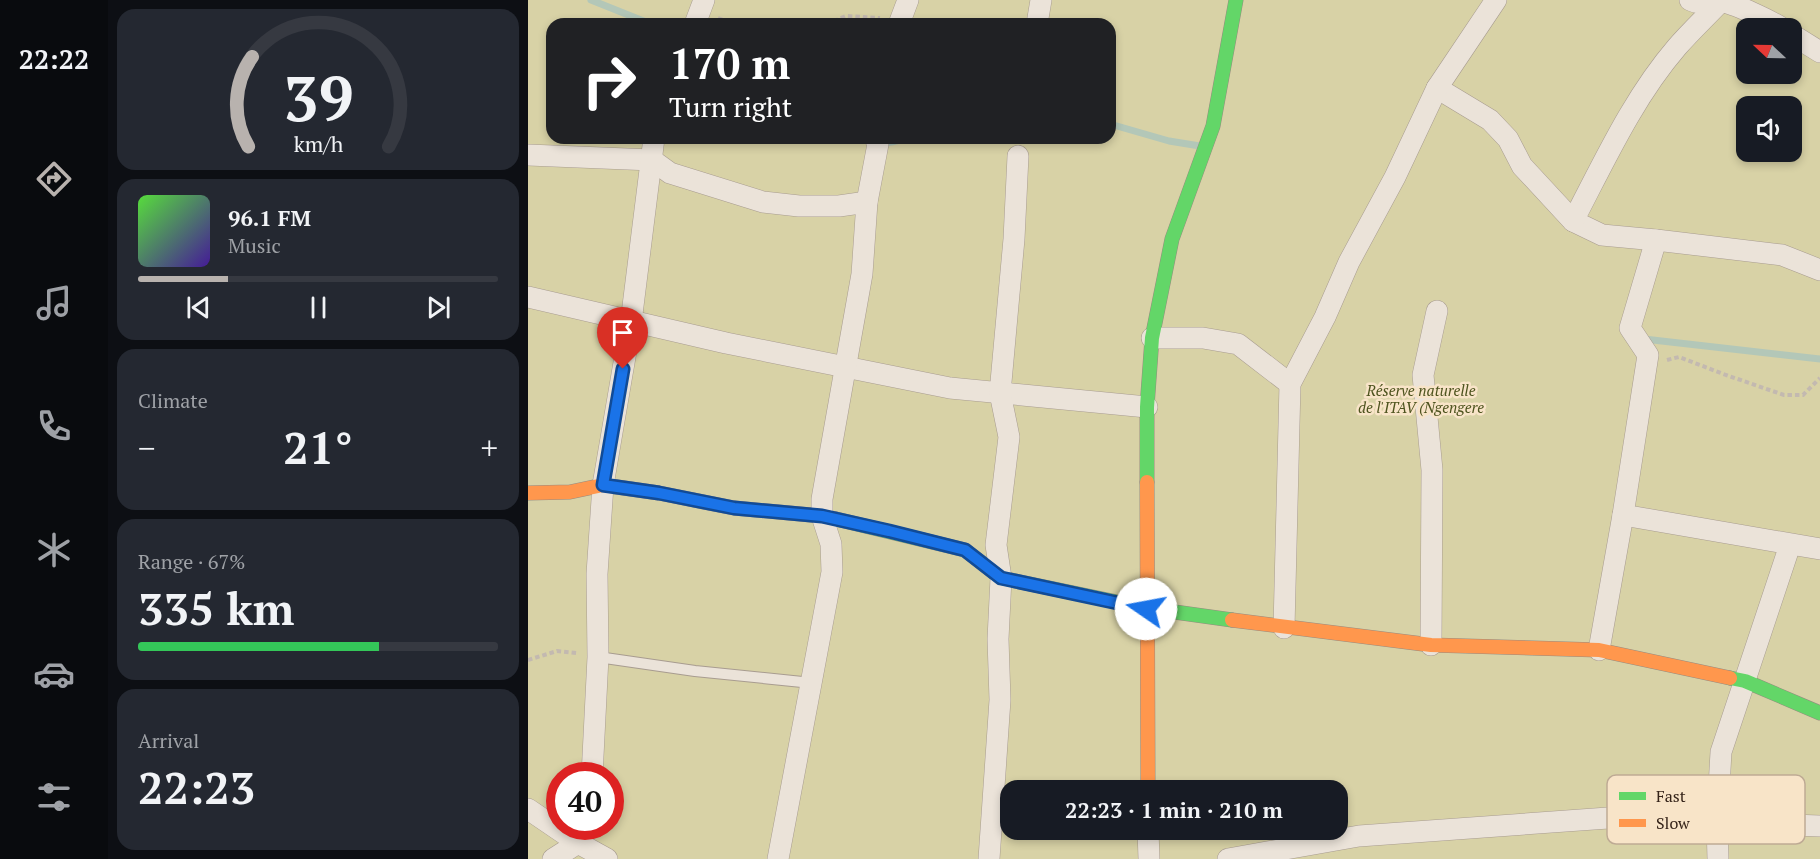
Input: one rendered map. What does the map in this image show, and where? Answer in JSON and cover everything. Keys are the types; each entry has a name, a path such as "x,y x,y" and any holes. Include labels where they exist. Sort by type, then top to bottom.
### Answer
{"street":[{"path":"696,18 704,0"},
{"path":"1038,18 1041,0"},
{"path":"1148,780 1147,407 1152,338 1172,239 1213,126 1236,0"},
{"path":"1284,628 1290,384 1325,317 1349,262 1395,177 1437,88 1496,0"},
{"path":"1690,0 1695,3 1722,1 1763,18"},
{"path":"1573,222 1612,145 1644,94 1677,48 1722,1"},
{"path":"1802,41 1820,52"},
{"path":"1437,88 1490,120 1508,139 1522,166 1573,222 1602,235 1782,255 1820,270"},
{"path":"593,762 598,656 597,574 603,485 631,322 653,144"},
{"path":"778,859 832,572 831,544 822,516 822,499 862,274 867,202 878,144"},
{"path":"528,155 652,160 670,173 763,202 799,206 839,206 867,202"},
{"path":"989,859 999,700 998,639 1001,578 996,545 1009,437 1000,393 1014,239 1018,156"},
{"path":"1599,650 1648,355 1630,328 1656,240"},
{"path":"528,297 540,298 631,322 950,388 1147,407"},
{"path":"1431,645 1432,471 1423,375 1437,311"},
{"path":"1152,338 1203,338 1238,344 1290,384"},
{"path":"528,493 570,492 603,485 659,493 734,508 822,516 965,550 1001,578 1146,609 1431,645 1599,650 1745,681 1820,713"},
{"path":"1623,515 1820,549"},
{"path":"1720,775 1721,752 1790,545"},
{"path":"528,809 546,821"},
{"path":"1228,859 1359,836 1607,818"},
{"path":"1805,825 1820,825"},
{"path":"548,859 556,840"},
{"path":"553,859 577,840"},
{"path":"588,840 607,859"},
{"path":"1148,840 1149,859"},
{"path":"1718,844 1718,859"}],"lane":[{"path":"598,656 695,671 812,683"}],"path":[{"path":"841,18 903,14"},
{"path":"1648,355 1660,361 1679,357 1784,395 1803,394 1820,378"},
{"path":"528,660 557,651 598,656"}],"green space":[{"name":"Réserve naturelle de l'ITAV (Ngengere","path":"528,0 1820,0 1820,859 528,859"}],"waterway":[{"path":"591,0 636,18"},
{"path":"1116,126 1169,141 1200,146"},
{"path":"1644,339 1820,359"}],"traffic: fast":[{"path":"1147,482 1147,407 1152,338 1172,239 1213,126 1236,0"},
{"path":"836,519 965,550 1001,578 1146,608 1232,620"},
{"path":"1730,678 1745,681 1820,713"}],"traffic: slow":[{"path":"1147,482 1148,780"},
{"path":"528,493 570,492 603,485 659,493 734,508 836,519"},
{"path":"1232,620 1431,645 1599,650 1730,678"}],"route":[{"path":"623,369 603,485 659,493 734,508 822,516 889,531 965,550 1001,578 1146,609"}]}
